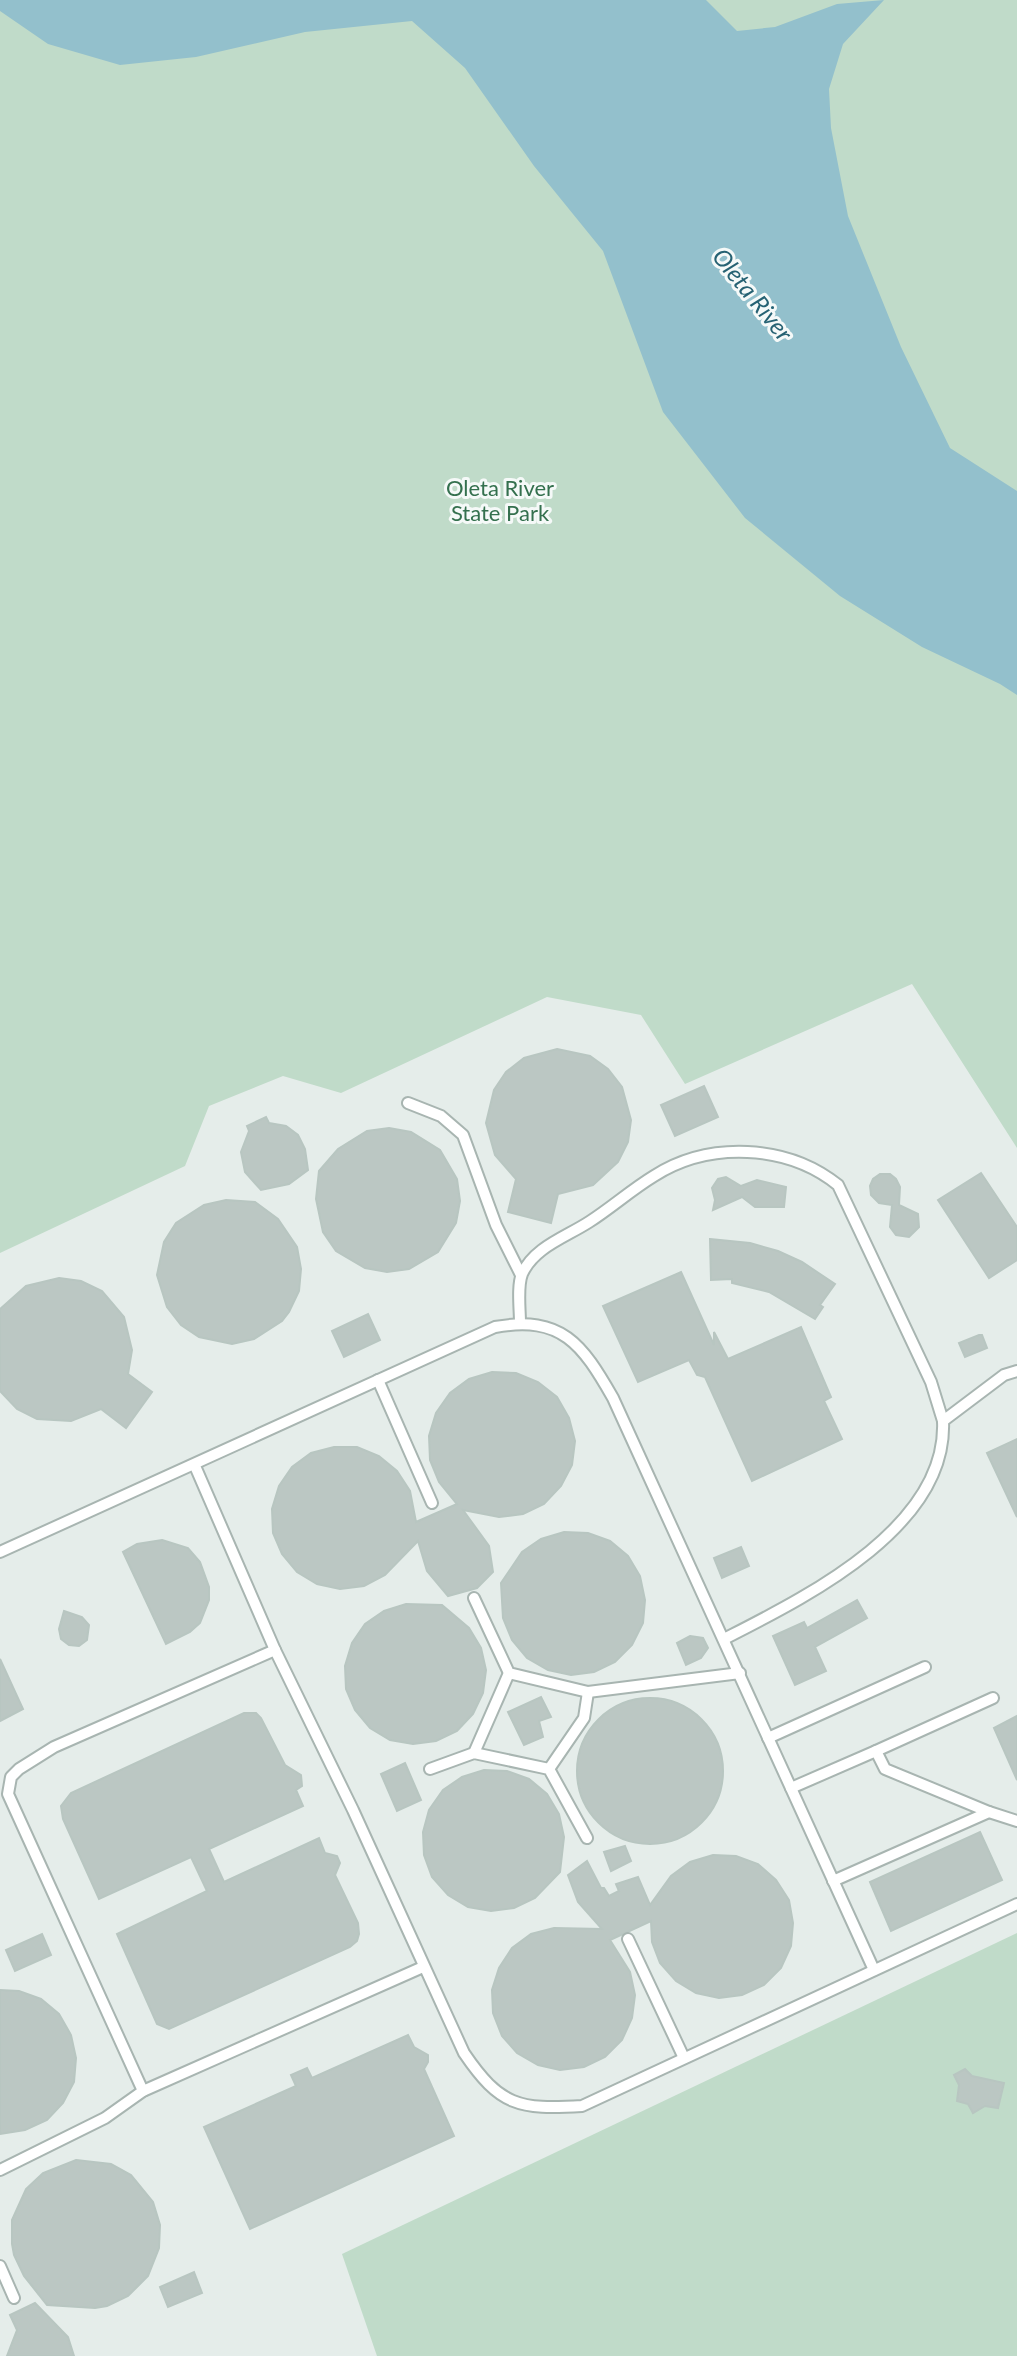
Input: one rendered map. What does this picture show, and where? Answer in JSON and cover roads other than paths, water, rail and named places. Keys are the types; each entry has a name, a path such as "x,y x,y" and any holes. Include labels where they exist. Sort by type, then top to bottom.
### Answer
{"lane":[{"path":"408,1103 441,1116 463,1135 496,1225 521,1275 520,1323"},
{"path":"521,1275 544,1247 580,1228 656,1175 702,1156 751,1152 803,1163 838,1185 931,1382 943,1421 944,1441 929,1480 884,1539 834,1579 724,1639"},
{"path":"0,1552 195,1466 495,1327 520,1323 551,1328 577,1343 613,1398 874,1970"},
{"path":"943,1421 1004,1375 1017,1371"},
{"path":"378,1380 432,1503"},
{"path":"195,1466 275,1650 353,1810 464,2053 484,2083 512,2101 542,2109 582,2106 1017,1904"},
{"path":"474,1598 509,1673 474,1753"},
{"path":"143,2091 8,1794 5,1777 54,1747 275,1650"},
{"path":"768,1738 925,1667"},
{"path":"509,1673 588,1692 740,1673"},
{"path":"549,1769 584,1718 588,1692"},
{"path":"791,1788 993,1698"},
{"path":"876,1751 885,1769 1017,1821"},
{"path":"430,1769 474,1753 549,1769 587,1838"},
{"path":"833,1881 989,1812"},
{"path":"628,1939 684,2058"},
{"path":"0,2170 105,2118 143,2091 423,1967"},
{"path":"0,2266 14,2298"}],"water":[{"name":"Oleta River","path":"0,0 706,0 737,31 775,27 837,4 884,0 843,44 829,89 831,128 848,216 901,347 950,448 1017,491 1017,695 922,647 840,596 745,518 663,412 603,251 534,166 465,68 412,21 305,32 196,57 120,65 48,44 0,11"}],"park label":[{"name":"Oleta River State Park","path":"500,500"}]}
